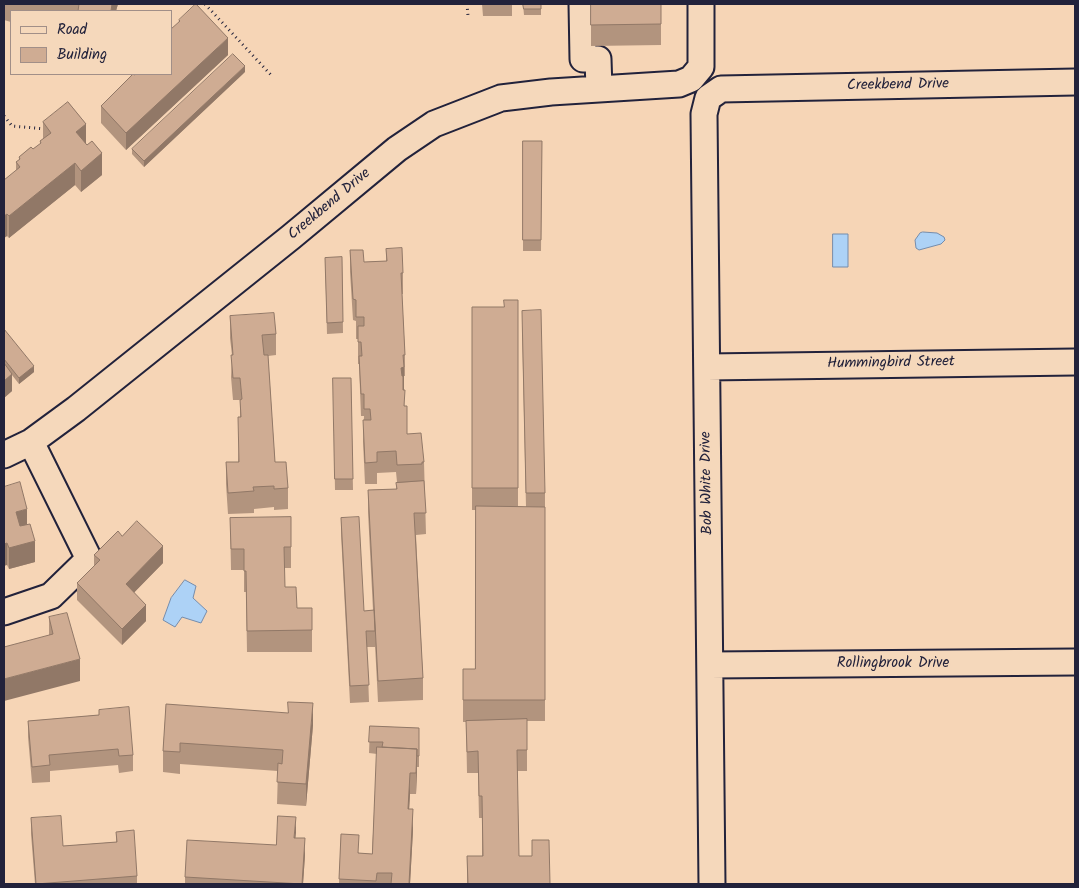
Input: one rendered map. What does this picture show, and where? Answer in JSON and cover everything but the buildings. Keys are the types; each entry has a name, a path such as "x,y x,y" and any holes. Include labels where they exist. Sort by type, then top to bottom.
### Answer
{"street":[{"path":"582,4 583,59 598,59 599,89"},
{"name":"Creekbend Drive","path":"4,456 31,442 100,391 292,237 397,149 434,124 500,98 551,92 679,84 691,79 701,67 701,4"},
{"name":"Creekbend Drive","path":"721,89 1075,82"},
{"name":"Bob White Drive","path":"712,884 704,114 708,98 721,89"},
{"name":"Hummingbird Street","path":"707,367 1075,362"},
{"path":"4,612 51,596 89,560 31,442"},
{"name":"Rollingbrook Drive","path":"710,665 1075,662"}],"path":[{"path":"205,4 271,75"},
{"path":"467,4 468,16"},
{"path":"4,116 12,126 48,129 52,132"}],"water":[{"path":"923,232 937,233 944,237 945,240 941,244 919,250 916,248 915,240"},
{"path":"833,234 848,234 848,267 833,267"},
{"path":"185,580 196,586 193,598 207,611 201,623 182,617 175,627 163,620 171,598"}]}
